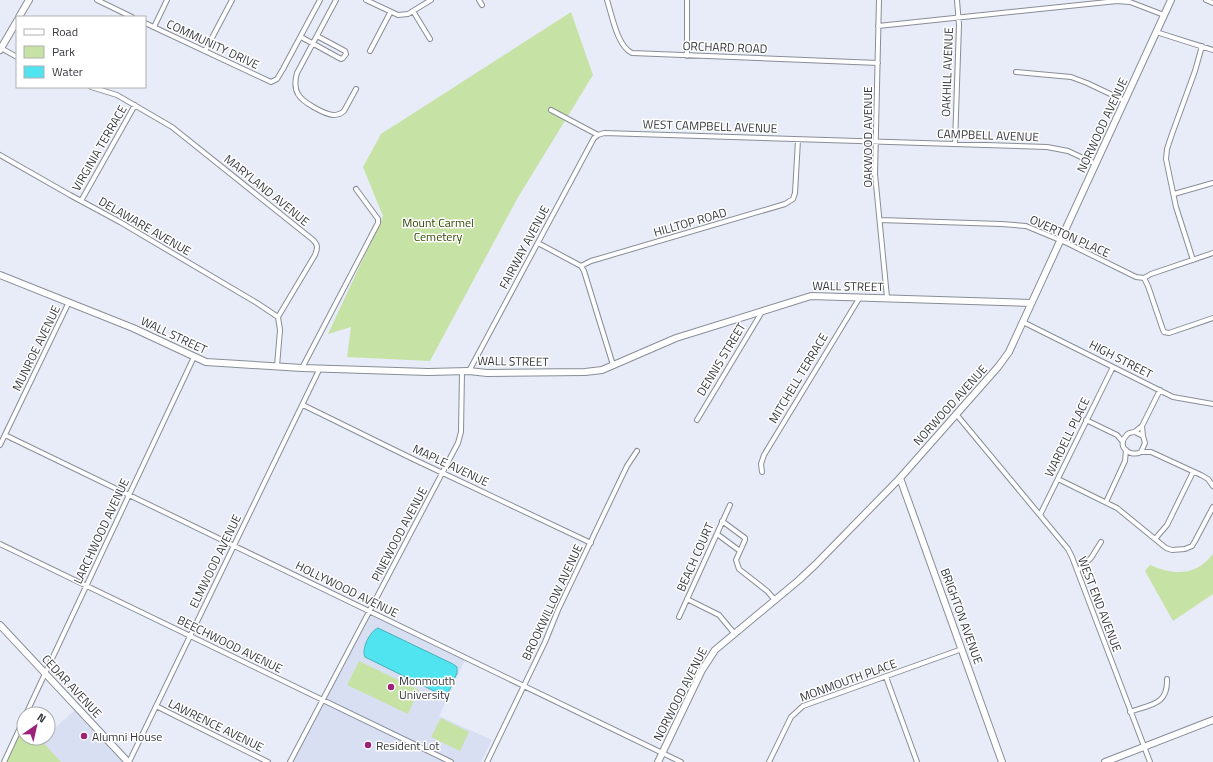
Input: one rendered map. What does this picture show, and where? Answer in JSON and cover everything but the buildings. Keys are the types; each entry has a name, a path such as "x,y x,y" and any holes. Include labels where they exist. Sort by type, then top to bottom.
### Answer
{"street":[{"path":"20,16 29,0"},
{"path":"97,0 130,16"},
{"path":"154,27 167,0"},
{"path":"205,51 232,0"},
{"path":"317,36 345,51 346,54 341,59 301,37 320,0"},
{"path":"336,0 296,78 295,88 301,99 325,112 334,115 338,115 346,109 356,89"},
{"path":"366,0 390,13 398,15 404,15 413,11 431,0"},
{"path":"479,0 482,5"},
{"name":"ORCHARD ROAD","path":"607,0 621,43 627,51 635,54 771,58 791,61 878,63"},
{"path":"687,0 687,56"},
{"name":"OAKWOOD AVENUE","path":"879,0 875,174 887,297"},
{"name":"OAKHILL AVENUE","path":"955,144 958,18 957,0"},
{"name":"NORWOOD AVENUE","path":"658,762 711,655 721,644 816,564 900,478 1001,364 1009,352 1171,0"},
{"path":"1206,0 1213,3"},
{"path":"878,26 1117,1 1130,2 1164,15"},
{"path":"413,11 430,39"},
{"path":"370,51 390,13"},
{"path":"16,23 1,49 16,56"},
{"name":"COMMUNITY DRIVE","path":"146,23 269,82 277,79 301,37"},
{"path":"1156,32 1213,50"},
{"path":"1193,260 1179,217 1166,154 1202,46"},
{"path":"1016,72 1071,77 1125,101"},
{"name":"MARYLAND AVENUE","path":"95,88 107,91 135,105 172,127 312,239 316,244 318,247 315,255 278,317"},
{"name":"VIRGINIA TERRACE","path":"81,201 135,105"},
{"path":"551,110 598,135"},
{"name":"WEST CAMPBELL AVENUE","path":"598,135 604,133 798,140 875,141"},
{"name":"FAIRWAY AVENUE","path":"469,371 594,138 598,135"},
{"name":"HILLTOP ROAD","path":"581,266 591,261 788,203 793,199 795,193 798,140"},
{"name":"CAMPBELL AVENUE","path":"875,141 1056,148 1068,151 1096,164"},
{"name":"DELAWARE AVENUE","path":"0,155 126,225 278,317"},
{"path":"1174,194 1213,182"},
{"path":"302,368 378,223 378,219 356,189"},
{"name":"OVERTON PLACE","path":"880,220 1020,225 1032,228 1136,277 1144,278"},
{"path":"538,243 581,266 584,271 612,365"},
{"path":"1213,253 1151,274 1144,278 1164,332 1169,333 1213,318"},
{"name":"WALL STREET","path":"0,275 148,334 206,362 302,368 428,372 599,371 676,338 811,296 887,297 1031,303"},
{"name":"MITCHELL TERRACE","path":"762,472 761,464 764,455 860,297"},
{"name":"MUNROE AVENUE","path":"0,445 69,302"},
{"name":"DENNIS STREET","path":"697,420 764,310"},
{"path":"277,366 280,330 278,317"},
{"name":"HIGH STREET","path":"1023,322 1173,397 1213,404"},
{"name":"LARCHWOOD AVENUE","path":"30,706 194,357"},
{"name":"WARDELL PLACE","path":"1040,515 1113,367"},
{"name":"ELMWOOD AVENUE","path":"128,762 320,368"},
{"name":"PINEWOOD AVENUE","path":"290,762 458,443 461,435 462,372"},
{"path":"1117,435 1135,432 1142,426 1160,390"},
{"name":"MAPLE AVENUE","path":"303,405 591,543"},
{"name":"WEST END AVENUE","path":"956,414 1068,550 1078,570 1150,762"},
{"path":"1086,420 1117,435 1123,442 1126,450 1125,461 1106,502"},
{"path":"1142,426 1145,443 1152,452"},
{"path":"1135,432 1143,436"},
{"path":"1123,442 1127,434"},
{"name":"HOLLYWOOD AVENUE","path":"5,435 681,762"},
{"path":"1141,452 1145,443"},
{"path":"1126,450 1134,454"},
{"name":"BROOKWILLOW AVENUE","path":"487,762 545,642 558,610 627,466 636,451"},
{"path":"1125,461 1134,454 1141,452 1152,452 1208,479 1213,486"},
{"path":"1155,539 1167,525 1193,472"},
{"name":"BRIGHTON AVENUE","path":"900,478 1002,762"},
{"path":"1058,479 1106,502 1125,514 1166,548 1172,550 1185,549 1192,546 1213,507"},
{"name":"BEACH COURT","path":"679,617 730,505"},
{"path":"722,521 745,538 736,562 739,569 767,591 775,600"},
{"path":"717,534 740,551"},
{"path":"1078,570 1091,558 1101,542"},
{"name":"BEECHWOOD AVENUE","path":"0,544 451,762"},
{"path":"687,599 719,615 734,633"},
{"name":"CEDAR AVENUE","path":"0,625 128,762"},
{"name":"MONMOUTH PLACE","path":"769,762 788,721 799,708 810,702 886,677 962,649"},
{"path":"886,677 918,762"},
{"path":"1130,712 1161,700 1167,691 1167,679"},
{"name":"LAWRENCE AVENUE","path":"156,706 268,762"},
{"path":"1105,762 1213,720"},
{"path":"4,762 16,736"}],"shaded area":[{"name":"Monmouth University","path":"369,611 466,658 439,716 492,740 481,762 289,762"},
{"path":"75,710 126,762 5,762 18,746 56,746 56,727"}],"green space":[{"name":"Mount Carmel Cemetery","path":"571,12 593,75 517,199 430,361 347,357 351,327 328,334 383,216 363,167 381,134"},
{"path":"1213,554 1213,594 1173,621 1145,571 1150,565 1167,571 1184,572 1199,567"},
{"path":"359,661 419,690 408,714 347,685"},
{"path":"441,718 469,732 460,751 431,737"},
{"path":"16,739 16,746 46,746 61,762 5,762"}],"water":[{"path":"378,628 457,667 457,673 448,692 444,694 438,693 365,657 364,650 369,636"}],"place":[{"name":"Monmouth University","path":"391,687"},
{"name":"Alumni House","path":"84,736"},
{"name":"Resident Lot","path":"368,745"}]}
